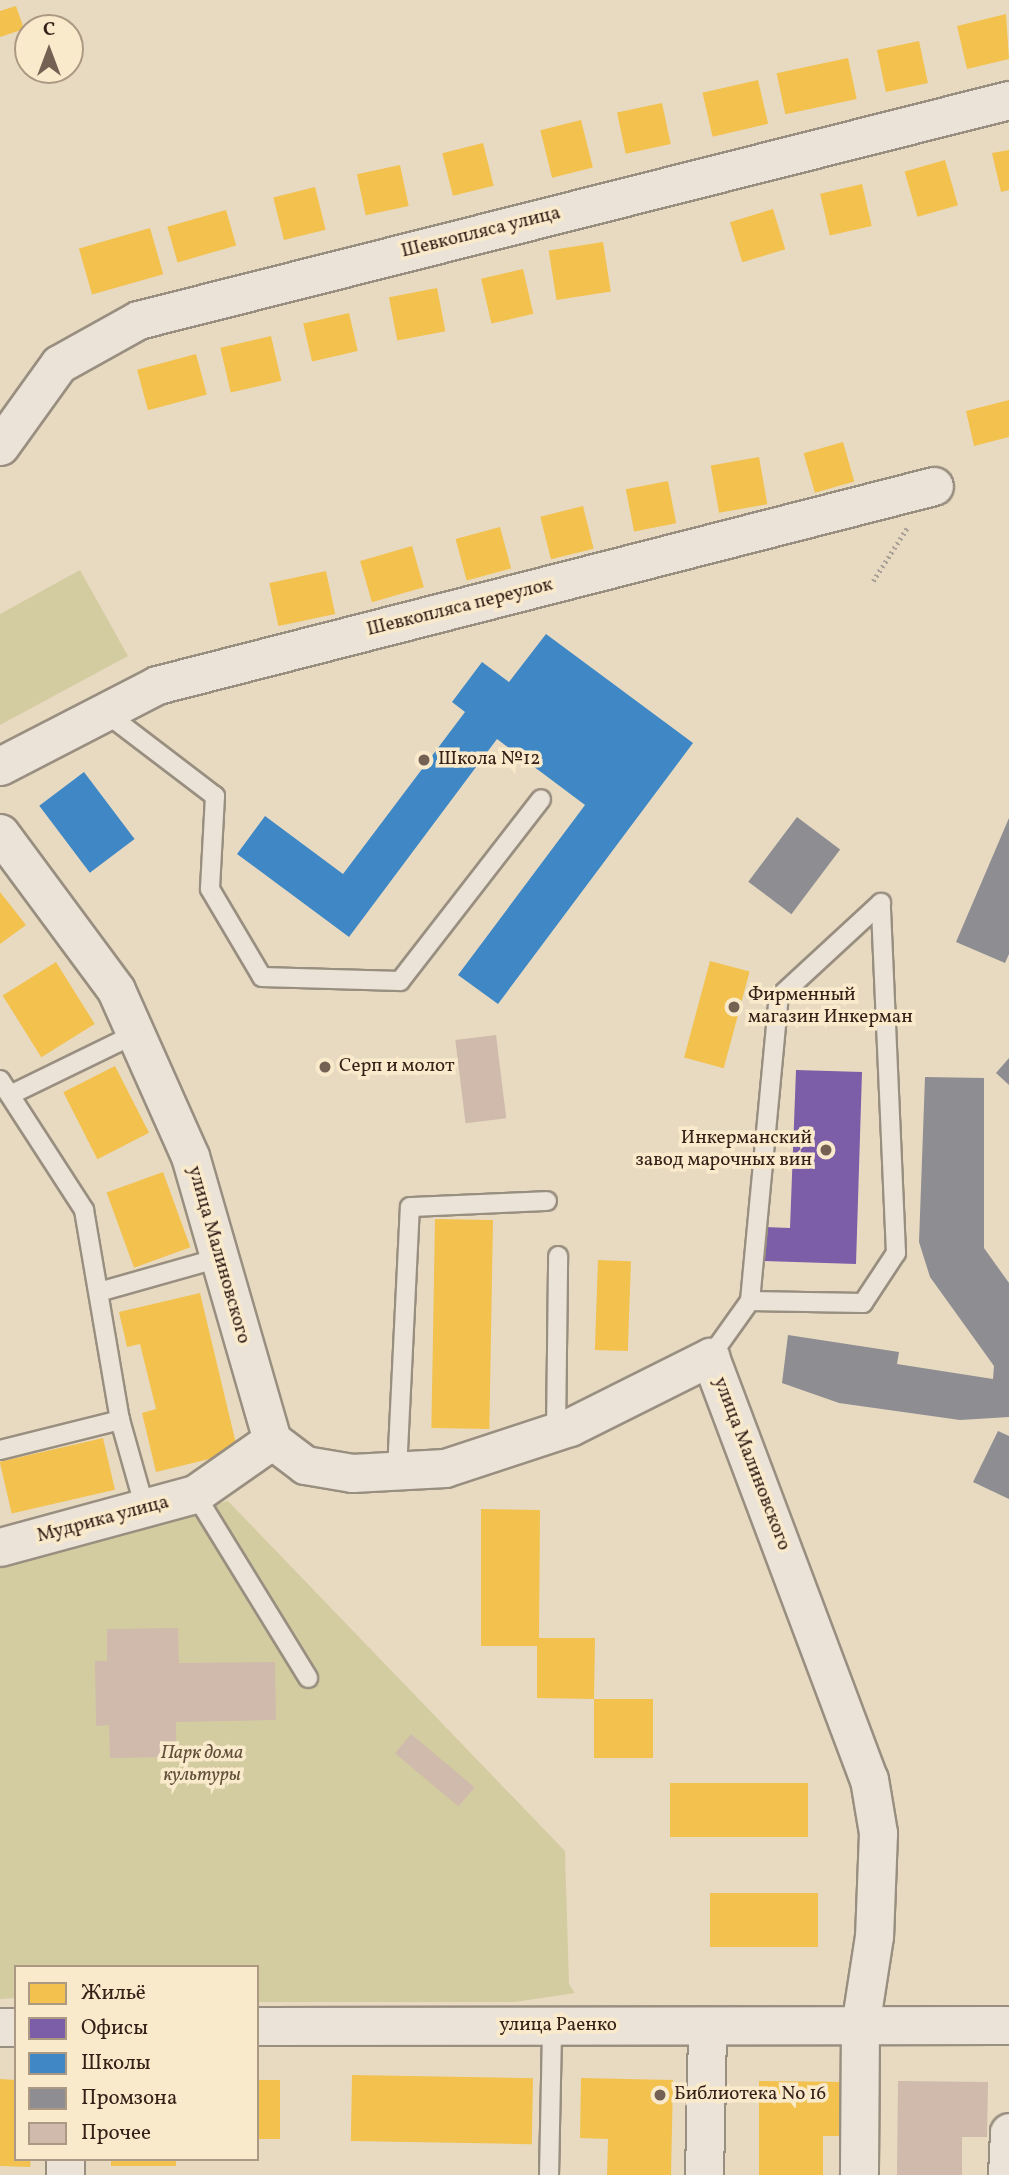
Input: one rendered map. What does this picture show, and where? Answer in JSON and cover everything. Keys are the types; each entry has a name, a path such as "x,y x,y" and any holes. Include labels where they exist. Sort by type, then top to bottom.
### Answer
{"street":[{"name":"Шевкопляса улица","path":"0,446 59,363 138,320 1009,100"},
{"name":"Шевкопляса переулок","path":"0,766 101,709 157,685 934,486"},
{"name":"улица Малиновского","path":"0,833 116,990 190,1156 272,1440 304,1465 352,1473 445,1468 556,1432 710,1357 869,1779 878,1833 876,1910 859,2026"},
{"name":"Мудрика улица","path":"0,1547 146,1512 195,1494 272,1440"},
{"name":"улица Раенко","path":"259,2026 1009,2025"},
{"path":"704,2175 707,2026"},
{"path":"859,2026 859,2175"},
{"path":"1007,2175 1009,2132"}],"lane":[{"path":"101,709 215,796 209,889 262,977 400,981 541,799"},
{"path":"710,1357 750,1301 779,998 881,903 896,1253 863,1303 750,1301"},
{"path":"135,1034 5,1088 84,1210 120,1420 146,1512"},
{"path":"397,1471 410,1207 547,1201"},
{"path":"556,1432 558,1256"},
{"path":"99,1292 219,1258"},
{"path":"0,1450 120,1420"},
{"path":"195,1494 308,1678"},
{"path":"550,2175 552,2026"}],"path":[{"path":"873,581 934,486"}],"green space":[{"path":"80,570 128,656 0,725 0,614"},
{"name":"Парк дома культуры","path":"228,1501 565,1851 569,1984 575,1993 515,2002 259,2002 259,1965 14,1965 14,1998 0,1999 0,1541 82,1540"}],"building: Жильё":[{"path":"16,6 19,14 14,14 14,32 0,37 0,11"},
{"path":"1006,14 1009,59 967,69 957,26"},
{"path":"919,41 928,83 886,92 877,50"},
{"path":"848,58 857,99 785,114 777,73"},
{"path":"758,80 768,124 713,137 702,93"},
{"path":"662,103 671,144 626,154 617,113"},
{"path":"581,120 593,168 552,178 540,130"},
{"path":"483,143 494,186 453,196 442,153"},
{"path":"1009,150 1009,190 1001,192 992,153"},
{"path":"945,160 958,205 918,217 905,172"},
{"path":"400,165 409,206 366,215 357,174"},
{"path":"862,184 872,226 830,236 820,194"},
{"path":"315,187 326,230 284,240 273,197"},
{"path":"773,209 785,249 742,262 730,222"},
{"path":"226,210 236,246 178,262 167,227"},
{"path":"150,228 163,274 92,295 79,248"},
{"path":"603,242 611,291 556,300 549,251"},
{"path":"523,269 533,314 491,323 481,279"},
{"path":"437,288 445,331 397,341 389,297"},
{"path":"349,313 358,351 312,362 303,324"},
{"path":"271,336 281,381 231,393 220,348"},
{"path":"196,354 207,395 148,410 137,370"},
{"path":"1009,400 1009,437 974,446 966,411"},
{"path":"843,442 854,481 815,493 804,453"},
{"path":"759,457 767,504 719,513 711,466"},
{"path":"668,481 676,523 634,531 626,489"},
{"path":"583,506 594,549 551,559 540,517"},
{"path":"500,527 511,569 467,580 456,539"},
{"path":"412,546 424,587 372,602 360,561"},
{"path":"326,571 335,614 278,626 269,583"},
{"path":"0,892 26,925 0,944"},
{"path":"710,961 750,972 724,1068 684,1058"},
{"path":"56,962 95,1024 41,1057 3,995"},
{"path":"115,1066 149,1133 97,1159 63,1092"},
{"path":"163,1172 190,1247 134,1268 107,1193"},
{"path":"435,1219 493,1220 489,1429 431,1428"},
{"path":"598,1260 631,1261 628,1351 595,1350"},
{"path":"200,1293 238,1452 156,1472 142,1413 156,1409 140,1344 127,1347 119,1312"},
{"path":"103,1438 115,1490 12,1513 0,1462"},
{"path":"481,1509 540,1510 539,1638 595,1638 594,1699 537,1698 537,1646 481,1646"},
{"path":"594,1699 653,1699 653,1758 594,1758"},
{"path":"670,1783 808,1783 808,1837 670,1837"},
{"path":"710,1893 818,1893 818,1947 710,1947"},
{"path":"352,2075 533,2078 532,2144 351,2141"},
{"path":"581,2078 673,2080 671,2175 607,2175 608,2139 580,2138"},
{"path":"0,2079 14,2080 14,2161 31,2161 30,2167 0,2166"},
{"path":"259,2080 280,2080 280,2139 259,2139"},
{"path":"759,2081 851,2082 851,2136 823,2136 823,2175 759,2175"},
{"path":"111,2161 176,2161 176,2166 111,2166"}],"building: Офисы":[{"name":"Инкерманский завод марочных вин","path":"796,1070 862,1072 856,1264 764,1261 765,1227 790,1228"}],"building: Школы":[{"path":"546,634 693,743 498,1004 458,975 585,805 497,739 349,937 237,854 265,816 343,874 465,712 452,702 482,662 509,682"},
{"path":"84,772 135,839 90,873 39,806"}],"building: Промзона":[{"path":"797,817 840,849 791,914 748,882"},
{"path":"1009,818 1009,954 1005,963 956,942"},
{"path":"1009,1058 1009,1085 996,1073"},
{"path":"925,1077 984,1078 984,1248 1009,1283 1009,1417 960,1420 839,1403 782,1383 788,1335 899,1352 897,1364 993,1379 994,1366 930,1277 919,1242"},
{"path":"998,1431 1009,1436 1009,1499 973,1482"}],"building: Прочее":[{"path":"496,1035 506,1118 466,1123 455,1040"},
{"path":"178,1628 179,1663 275,1662 276,1720 176,1722 176,1757 110,1758 109,1725 96,1726 95,1661 107,1661 107,1629"},
{"path":"411,1734 475,1787 459,1807 395,1753"},
{"path":"898,2081 988,2082 987,2137 962,2137 962,2175 897,2175"}],"place":[{"name":"Школа №12","path":"424,760"},
{"name":"Фирменный магазин Инкерман","path":"734,1007"},
{"name":"Серп и молот","path":"325,1067"},
{"name":"Инкерманский завод марочных вин","path":"826,1150"},
{"name":"Библиотека No 16","path":"660,2095"}]}
